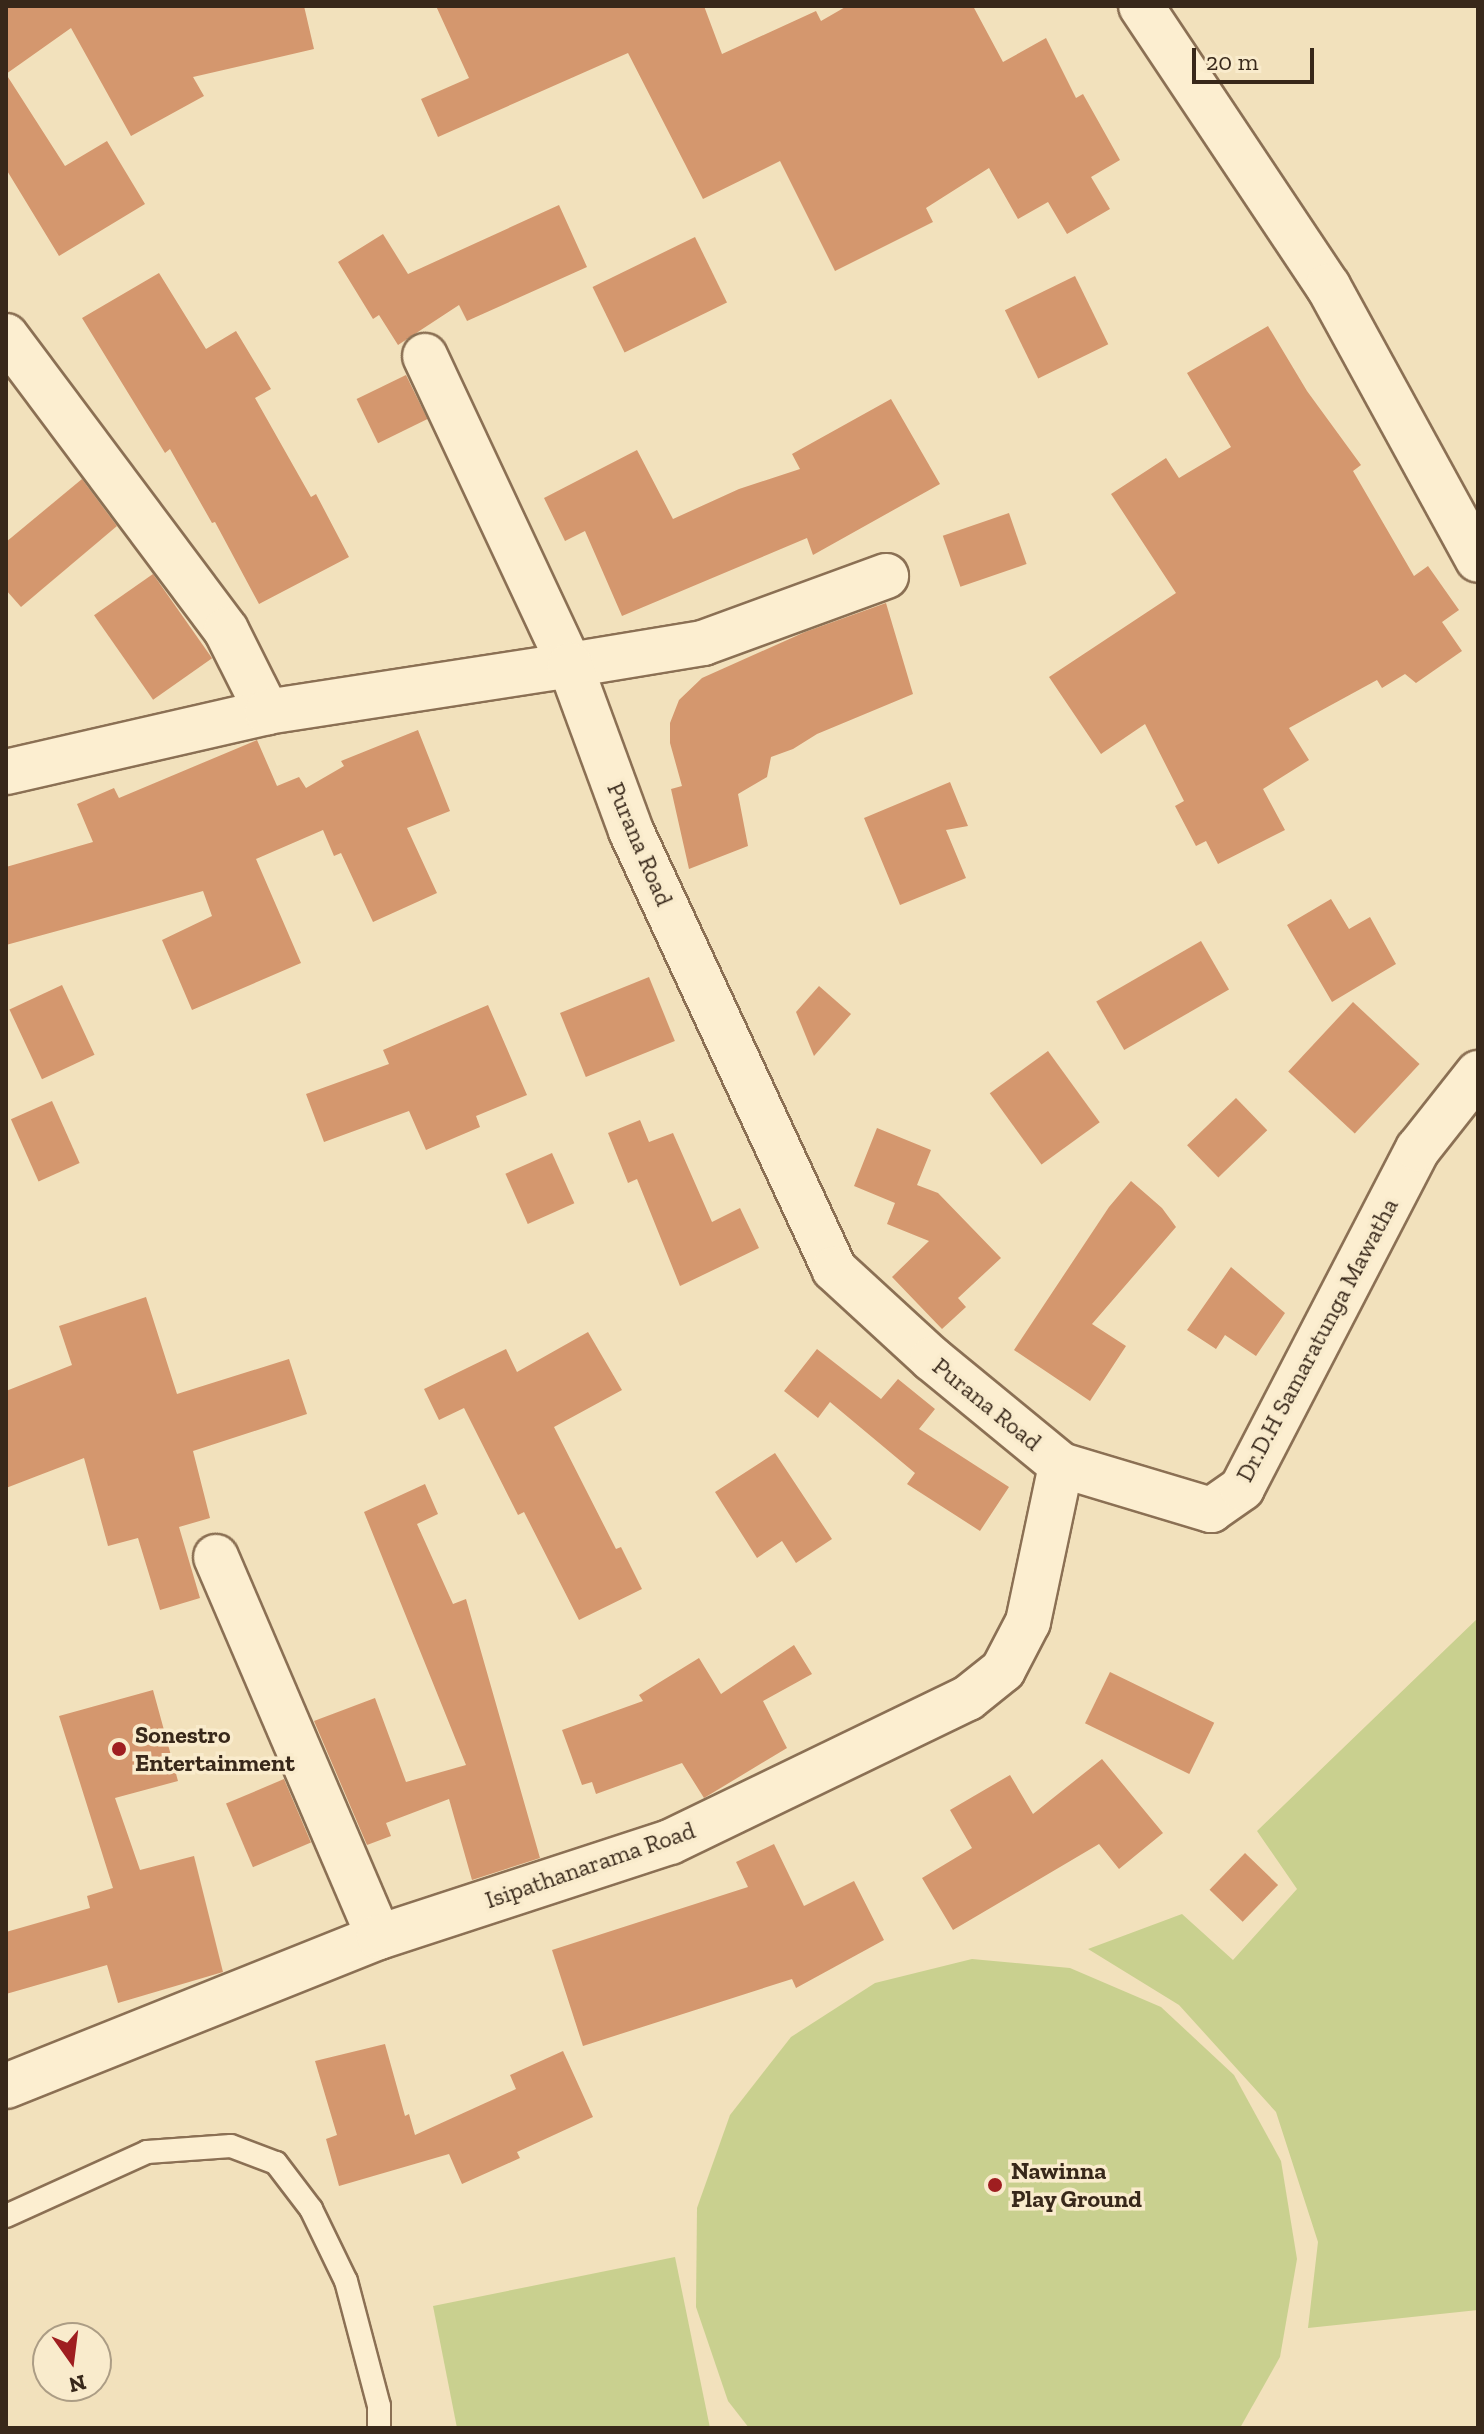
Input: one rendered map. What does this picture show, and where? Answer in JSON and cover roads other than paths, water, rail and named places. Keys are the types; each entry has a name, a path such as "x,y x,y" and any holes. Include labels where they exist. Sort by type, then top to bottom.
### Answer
{"street":[{"path":"1141,6 1328,286 1478,560"},
{"path":"6,336 226,630 267,712"},
{"name":"Purana Road","path":"425,356 570,665 631,831 834,1269 932,1359 1061,1465"},
{"path":"6,772 267,712 703,643 886,576"},
{"name":"Dr.D.H Samaratunga Mawatha","path":"1061,1465 1211,1510 1242,1488 1418,1149 1478,1073"},
{"name":"Isipathanarama Road","path":"6,2086 379,1937 670,1842 968,1698 1003,1670 1028,1622 1061,1465"},
{"path":"216,1557 379,1937"}],"lane":[{"path":"6,2216 147,2152 231,2146 276,2163 311,2209 346,2281 379,2406 379,2428"}],"place":[{"name":"Sonestro Entertainment","path":"119,1749"},
{"name":"Nawinna Play Ground","path":"995,2185"}]}
